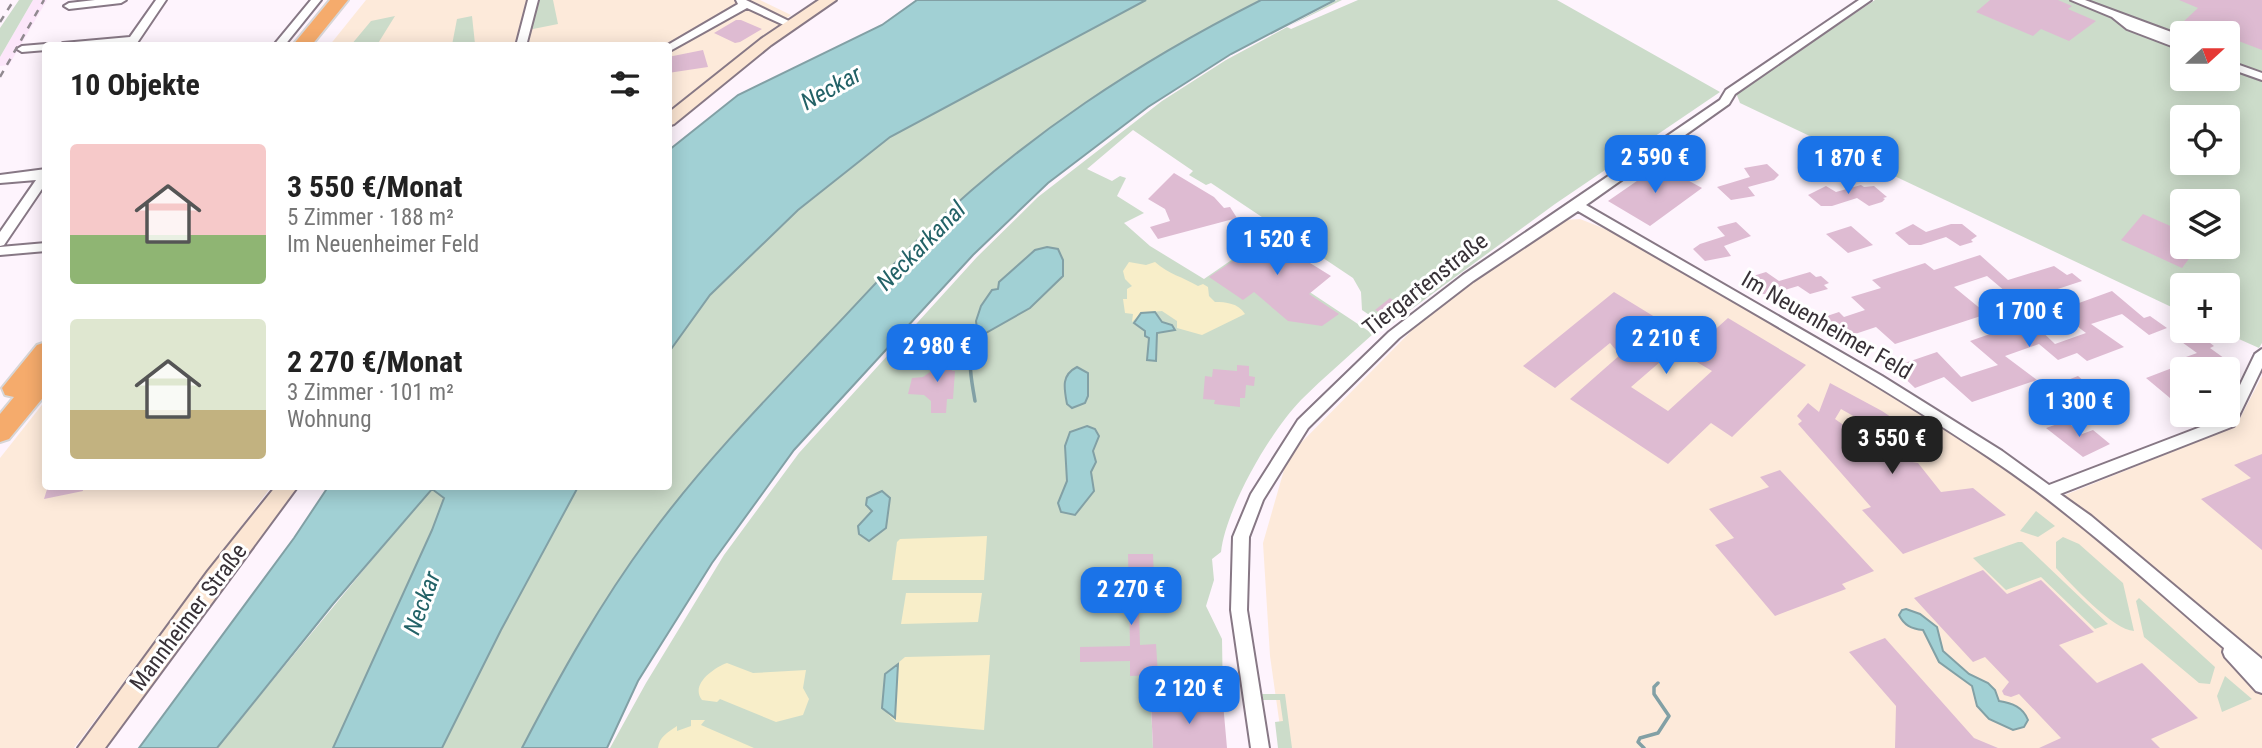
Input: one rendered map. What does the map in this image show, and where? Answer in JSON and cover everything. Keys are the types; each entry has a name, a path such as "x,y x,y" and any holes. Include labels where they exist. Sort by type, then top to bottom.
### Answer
{"highway":[{"path":"304,42 339,0"},
{"path":"321,42 356,0"},
{"path":"0,405 42,356"},
{"path":"0,432 42,381"}],"street":[{"path":"69,5 121,0"},
{"path":"132,42 160,0"},
{"path":"281,42 316,0"},
{"path":"522,42 533,0"},
{"path":"672,118 736,64 790,24 829,0"},
{"name":"Tiergartenstraße","path":"1260,748 1240,619 1238,566 1241,537 1256,498 1314,411 1394,335 1468,278 1725,102 1730,92 1866,0"},
{"path":"2076,0 2170,35"},
{"path":"672,46 743,2 790,24"},
{"path":"2116,15 2131,27 2170,42"},
{"path":"22,49 42,47"},
{"path":"2240,61 2262,69"},
{"path":"2240,69 2262,78"},
{"path":"0,179 42,174"},
{"path":"0,242 42,179"},
{"name":"Im Neuenheimer Feld","path":"1577,205 1919,405 2048,492 2138,564 2214,632 2262,670"},
{"path":"0,251 42,247"},
{"path":"2048,492 2230,422 2262,354"},
{"name":"Mannheimer Straße","path":"90,748 285,490"},
{"name":"Im Neuenheimer Feld","path":"2214,632 2262,685"}],"shaded area":[{"path":"33,0 47,0 9,65 0,66 0,57"},
{"path":"366,0 760,0 791,15 672,110 672,42 332,42"},
{"path":"1580,219 1623,236 1911,406 2055,505 2065,495 2234,427 2240,427 2240,418 2262,376 2262,748 1283,748 1270,656 1263,543 1288,456 1427,315 1563,220"},
{"path":"42,405 42,490 269,490 74,748 0,748 0,458"}],"green space":[{"path":"19,0 33,0 0,57 0,28"},
{"path":"536,0 553,0 558,24 528,30"},
{"path":"1033,0 1261,0 1127,75 1044,132 965,196 901,256 734,434 669,510 597,614 522,748 217,748 430,490 672,490 672,247"},
{"path":"1337,0 1342,0 1288,27"},
{"path":"1358,0 1557,0 1720,92 1555,204 1387,327 1362,310 1361,292 1353,278 1211,183 1206,185 1189,175 1193,171 1133,130 1087,169 1112,181 1120,176 1126,178 1117,196 1144,213 1124,223 1150,246 1204,279 1246,250 1373,334 1301,400 1276,431 1251,472 1231,514 1221,552 1212,559 1214,580 1206,606 1222,639 1223,703 1151,705 1153,748 610,748 724,555 799,453 977,257 1038,197 1162,101 1226,60 1287,27 1291,29"},
{"path":"1875,0 2262,0 2262,343 2259,348 2240,340 2240,273 2170,273 2170,306 1740,103 1736,93"},
{"path":"395,16 379,42 354,42 371,21"},
{"path":"472,16 475,42 453,42 457,19"},
{"path":"2036,511 2055,526 2038,537 2020,531"},
{"path":"2063,537 2079,544 2123,583 2134,631 2125,629 2104,615 2056,568 2056,542"},
{"path":"2022,542 2108,624 2095,629 2041,577 2006,590 1973,558"},
{"path":"2139,598 2215,667 2210,684 2199,683 2144,637 2136,601"},
{"path":"2225,676 2252,699 2222,712 2217,696"},
{"path":"1262,694 1285,694 1292,748 1278,748 1275,722 1283,721 1280,700 1263,700"}],"sand":[{"path":"1129,262 1146,265 1155,262 1198,286 1203,284 1208,287 1209,296 1215,302 1235,305 1245,314 1202,335 1177,328 1177,321 1162,311 1141,313 1132,322 1133,314 1125,313 1123,299 1127,299 1127,289 1132,286 1125,279 1123,271"},
{"path":"987,536 984,580 892,580 897,542 900,539"},
{"path":"906,593 982,593 978,622 901,624"},
{"path":"990,655 984,730 896,722 882,708 885,674 905,657"},
{"path":"727,663 753,673 806,670 803,688 809,699 803,715 776,722 720,699 717,702 702,700 699,694 701,683 710,673"},
{"path":"691,720 705,720 701,725 754,748 658,748 667,733 677,726 677,731 691,726"}],"water":[{"name":"Neckar","path":"917,0 1146,0 890,137 798,210 710,295 672,348 672,148 738,95 882,25"},
{"name":"Neckarkanal","path":"1261,0 1335,0 1231,54 1148,107 1048,183 973,255 794,450 712,563 638,681 607,748 522,748 597,614 669,510 780,384 901,256 965,196 1044,132 1128,75"},
{"path":"1047,247 1058,249 1063,260 1063,276 1030,308 984,334 977,329 976,321 981,306 992,290 998,289 999,282 1035,250"},
{"path":"1155,312 1162,322 1172,325 1175,330 1157,333 1156,361 1147,360 1149,338 1145,336 1145,331 1134,323 1141,313"},
{"path":"1077,367 1088,373 1088,396 1085,403 1072,408 1067,404 1065,382 1068,374"},
{"path":"1087,426 1095,429 1099,436 1093,451 1096,462 1091,472 1094,491 1075,515 1061,512 1058,503 1067,481 1065,446 1070,432"},
{"path":"326,490 431,490 333,604 217,748 139,748 294,538"},
{"name":"Neckar","path":"433,490 576,490 501,630 442,748 333,748 432,530 444,498"},
{"path":"882,491 890,498 886,528 869,541 859,534 858,526 872,511 866,505 867,498"},
{"path":"1906,609 1920,614 1937,627 1943,651 1969,674 1988,683 1995,690 1999,701 2013,704 2023,712 2028,720 2024,727 2013,730 1989,719 1977,706 1972,686 1939,662 1923,630 1911,627 1903,621 1899,615"},
{"path":"898,664 895,718 882,708 885,674"}],"building":[{"path":"1990,0 2058,0 2072,6 2068,9 2096,21 2069,41 2041,29 2033,36 1976,12"},
{"path":"2179,0 2262,0 2262,50 2240,42 2240,21 2184,21 2198,8"},
{"path":"736,20 762,29 735,43 714,33"},
{"path":"703,50 708,67 672,72 672,56"},
{"path":"1767,164 1779,175 1774,180 1748,187 1755,196 1731,200 1717,187 1750,177 1744,168"},
{"path":"1660,165 1702,188 1650,226 1608,201"},
{"path":"1174,173 1214,197 1224,208 1230,207 1237,218 1158,239 1150,227 1170,221 1165,209 1148,199"},
{"path":"1861,185 1874,186 1887,197 1883,198 1885,199 1882,202 1869,206 1857,198 1832,206 1821,206 1808,195 1826,186 1836,192"},
{"path":"2143,214 2170,226 2170,259 2189,259 2182,268 2121,240"},
{"path":"1256,221 1316,259 1310,263 1331,276 1309,294 1339,314 1322,326 1288,321 1254,292 1243,300 1209,277 1255,246 1238,235"},
{"path":"1736,222 1751,236 1724,246 1731,256 1705,261 1693,249 1725,236 1717,227"},
{"path":"1913,224 1926,232 1951,224 1962,224 1977,236 1971,240 1973,242 1960,246 1946,237 1921,245 1909,245 1895,233"},
{"path":"1851,226 1873,245 1848,253 1826,234"},
{"path":"1980,255 2008,280 2054,266 2067,275 2072,273 2082,281 2018,302 1987,276 1954,287 1987,314 1895,344 1876,327 1846,337 1833,337 1819,323 1826,319 1824,317 1839,312 1844,317 1865,310 1851,297 1881,288 1872,280 1925,263 1934,270"},
{"path":"1766,272 1779,281 1810,272 1829,283 1824,285 1828,289 1810,294 1798,286 1771,294 1759,294 1747,282 1753,276"},
{"path":"2112,291 2144,318 2150,316 2167,328 2149,335 2122,314 2091,324 2124,347 2087,361 2077,353 2058,360 2039,344 2005,356 2037,380 1972,402 1944,377 1915,388 1893,367 1937,352 1961,377 1998,365 1970,341 2030,320 2055,344 2086,333 2057,311"},
{"path":"1614,292 1699,344 1728,318 1806,365 1732,437 1711,423 1668,464 1570,399 1620,355 1610,343 1555,388 1523,366","holes":["1675,349 1712,371 1668,411 1631,387"]},
{"path":"1390,298 1401,305 1387,317 1375,310"},
{"path":"2183,343 2210,343 2214,346 2210,348 2222,357 2186,357 2197,353"},
{"path":"942,345 948,345 948,365 953,365 952,371 955,371 953,399 947,399 946,413 931,413 931,401 924,395 908,394 912,378 923,377 934,369 935,364 939,365"},
{"path":"1237,365 1249,366 1249,376 1255,377 1254,386 1246,385 1245,398 1240,398 1240,407 1214,404 1215,400 1203,399 1205,376 1212,377 1213,369 1237,371"},
{"path":"2170,369 2170,398 2146,378"},
{"path":"2078,376 2093,389 2105,384 2121,397 2095,409 2060,383"},
{"path":"1830,383 1882,411 1931,444 1915,451 1841,409 1835,419 1890,458 1918,463 1941,492 1973,488 2006,515 1903,554 1862,510 1871,507 1798,424 1802,421 1797,416 1808,403 1819,412"},
{"path":"2066,421 2082,434 2093,430 2110,444 2083,457 2046,428"},
{"path":"2262,454 2262,550 2201,499 2251,478 2234,465"},
{"path":"1780,470 1874,571 1842,584 1846,589 1775,616 1715,545 1734,538 1709,509 1769,487 1760,477"},
{"path":"47,490 83,490 83,491 44,499"},
{"path":"1128,554 1153,554 1154,580 1138,580 1140,645 1156,644 1158,675 1130,676 1130,661 1080,662 1080,647 1130,646"},
{"path":"1983,570 2007,594 2041,580 2094,632 2059,645 2097,683 2142,663 2198,718 2151,739 2160,748 2039,748 2061,738 2019,694 2011,697 2004,695 2002,691 2009,682 1985,657 1973,662 1914,598"},
{"path":"1885,638 1974,738 1998,748 1895,748 1896,706 1849,652"},
{"path":"1223,703 1227,748 1153,748 1151,705"}],"waterway":[{"path":"975,401 970,366 980,333"},
{"path":"1644,748 1638,742 1640,738 1658,733 1669,716 1654,694 1654,687 1658,683"}],"railway":[{"path":"0,22 14,0"},
{"path":"0,77 44,0"}]}
